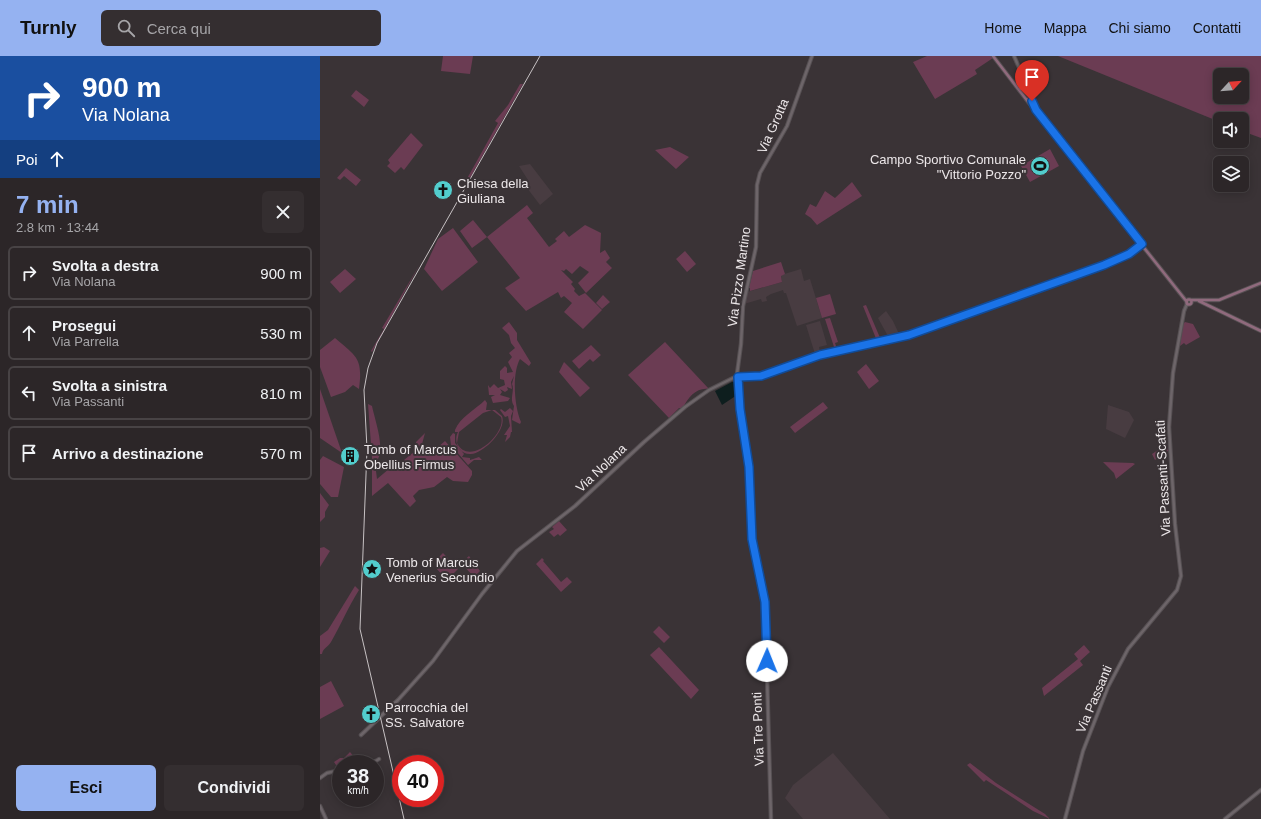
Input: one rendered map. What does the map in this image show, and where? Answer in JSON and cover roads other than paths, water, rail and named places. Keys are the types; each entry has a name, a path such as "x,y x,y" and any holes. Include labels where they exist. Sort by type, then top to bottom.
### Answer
{"main road":[{"path":"993,56 1189,302 1222,299 1261,283"},
{"path":"1019,89 1026,88"},
{"path":"1024,96 1026,88"},
{"path":"1026,88 1033,98 1032,101 1036,110"},
{"path":"1026,99 1032,101"},
{"path":"1199,301 1261,332"}],"street":[{"name":"Via Grotta","path":"757,204 756,185 758,177 787,126 812,56"},
{"path":"1014,56 1026,88"},
{"name":"Via Pizzo Martino","path":"738,377 737,374 741,344 743,306 751,276 756,247 757,204"},
{"name":"Via Nolana","path":"361,735 398,700 432,660 517,551 575,506 685,407 709,390 738,377 761,376 820,355 901,337 1104,265 1129,254 1142,244"},
{"name":"Via Passanti-Scafati","path":"1168,601 1179,587 1181,576 1175,524 1169,420 1175,364 1184,311 1189,302"},
{"name":"Via Tre Ponti","path":"738,377 740,409 749,467 752,539 765,602 771,819"},
{"name":"Via Passanti","path":"1065,819 1083,751 1108,687 1128,649 1168,601"},
{"path":"320,778 332,773"},
{"path":"1225,819 1261,790"},
{"path":"320,806 326,819"}],"railway":[{"path":"404,819 360,629 367,449 364,390 368,368 377,343 540,56"}],"place":[{"name":"Campo Sportivo Comunale \"Vittorio Pozzo\"","path":"1040,166"},
{"name":"Chiesa della Giuliana","path":"443,190"},
{"name":"Tomb of Marcus Obellius Firmus","path":"350,456"},
{"name":"Tomb of Marcus Venerius Secundio","path":"372,569"},
{"name":"Parrocchia del SS. Salvatore","path":"371,714"}]}
